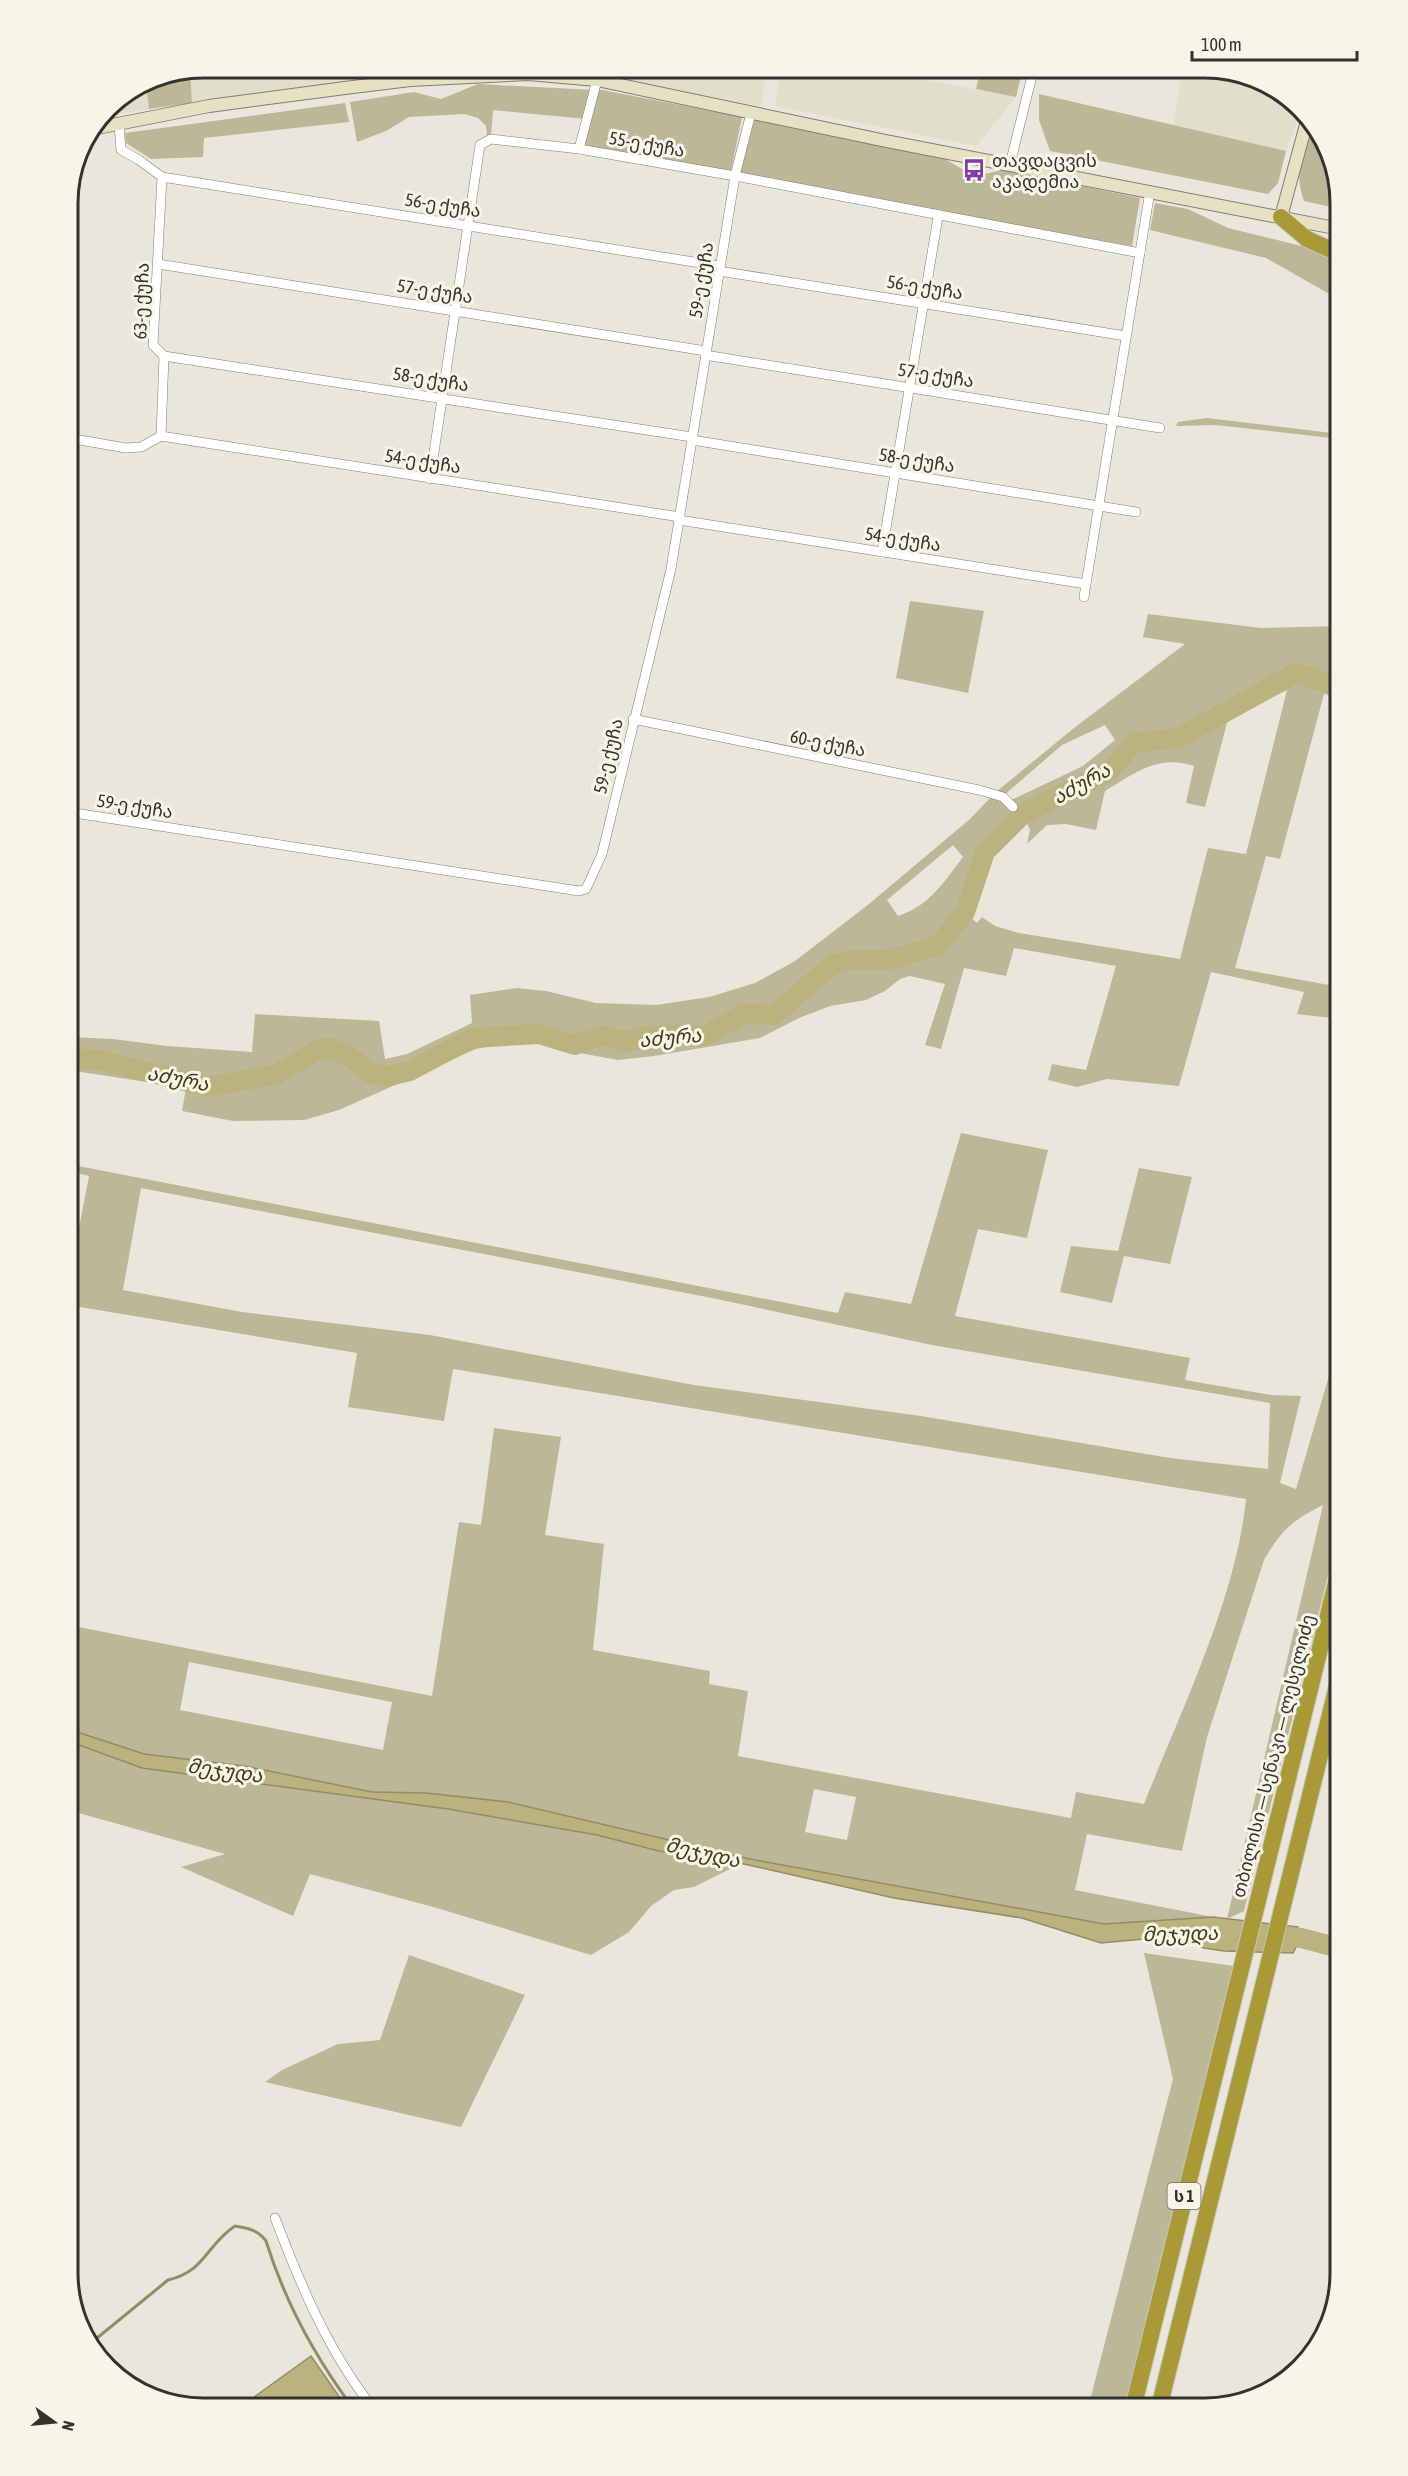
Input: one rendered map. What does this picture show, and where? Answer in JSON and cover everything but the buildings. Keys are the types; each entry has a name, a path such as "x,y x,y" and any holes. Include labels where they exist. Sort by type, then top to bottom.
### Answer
{"highway":[{"path":"1281,217 1307,238 1330,249"},
{"name":"თბილისი — სენაკი — ლესელიძე","path":"1136,2398 1254,1911 1330,1610"},
{"name":"ს 1","path":"1162,2398 1330,1717"}],"main road":[{"path":"104,127 209,106 386,78"},
{"path":"574,78 597,80 751,113 1330,227"},
{"path":"1281,217 1305,129"}],"street":[{"path":"1010,164 1032,78"},
{"path":"579,149 597,80"},
{"name":"59-ე ქუჩა","path":"78,814 579,891 586,889 602,855 671,569 735,176 751,113"},
{"path":"119,125 121,150 162,177"},
{"name":"55-ე ქუჩა","path":"430,478 480,145 491,139 579,149 735,176 938,217 1140,253"},
{"name":"56-ე ქუჩა","path":"162,177 1126,336"},
{"name":"63-ე ქუჩა","path":"161,436 164,356 153,345 162,177"},
{"path":"1084,597 1150,191"},
{"path":"882,552 938,217"},
{"name":"57-ე ქუჩა","path":"158,264 1160,428"},
{"name":"58-ე ქუჩა","path":"164,356 442,397 1136,512"},
{"path":"78,440 126,448 141,447 161,436"},
{"name":"54-ე ქუჩა","path":"161,436 1086,584"},
{"name":"60-ე ქუჩა","path":"633,719 979,790 1003,797 1013,807"},
{"path":"275,2218 322,2331 350,2379 365,2398"}],"shaded area":[{"path":"380,78 192,103 191,79"},
{"path":"604,78 765,78 761,106"},
{"path":"779,78 916,78 1016,97 976,146 775,106"},
{"path":"979,78 1021,78 1016,97 976,89"},
{"path":"1181,78 1213,78 1245,85 1274,99 1298,120 1286,151 1173,125"},
{"path":"191,79 192,103 149,109 147,92 179,80"},
{"path":"478,84 594,90 586,119 493,110 491,136 487,135 486,126 478,118 464,114 409,117 386,131 357,142 350,102 414,92 441,99"},
{"path":"597,89 742,117 731,171 584,145"},
{"path":"147,92 149,109 115,115 127,104"},
{"path":"1039,94 1286,151 1278,183 1268,194 1050,151 1039,120"},
{"path":"345,103 349,122 204,138 203,157 151,159 126,143 125,133"},
{"path":"754,119 945,159 974,176 1003,170 1140,198 1132,246 738,179"},
{"path":"1311,137 1326,171 1330,207 1304,201 1299,172"},
{"path":"1155,203 1188,209 1228,228 1326,252 1330,255 1330,294 1266,258 1150,230"},
{"path":"1207,418 1330,433 1330,438 1216,425 1176,426 1178,422"},
{"path":"910,601 984,611 968,693 896,678"},
{"path":"1148,614 1261,628 1330,626 1330,679 1315,673 1294,670 1176,734 1132,740 1107,768 1021,813 1011,800 1083,766 1115,740 1105,725 1062,745 1004,795 996,792 1074,728 1185,644 1143,637"},
{"path":"1295,677 1330,687 1330,695 1324,694 1280,859 1266,856 1235,968 1330,985 1330,1018 1297,1014 1304,992 1211,972 1179,1086 1107,1079 1077,1087 1048,1080 1052,1064 1086,1070 1116,966 1014,948 1006,976 964,968 941,1049 925,1045 945,984 910,976 900,979 885,991 866,1000 830,1006 799,1018 760,1038 654,1056 618,1060 546,1044 516,1041 476,1049 339,1110 304,1120 233,1121 182,1111 186,1088 78,1072 78,1037 252,1052 255,1014 379,1021 385,1059 407,1054 472,1023 470,995 517,988 546,991 596,1003 656,1005 709,997 755,983 795,961 869,904 970,819 991,797 1001,799 1019,818 985,852 965,912 977,923 982,917 995,926 1019,933 1180,959 1208,848 1246,854 1287,690 1228,719 1205,807 1186,803 1194,766 1169,762 1158,764 1137,772 1105,791 1096,830 1066,824 1047,825 1027,844 1030,830 1024,817 1113,773 1135,745 1183,739","holes":["953,845 963,857 927,900 909,912 898,916 887,900"]},
{"path":"961,1133 1048,1150 1027,1238 978,1229 955,1316 1190,1358 1185,1380 1271,1395 1301,1396 1280,1483 1296,1489 1330,1372 1330,1568 1244,1911 1227,1919 1323,1505 1303,1516 1282,1533 1264,1560 1207,1737 1182,1851 1087,1834 1075,1890 1213,1917 1104,1924 750,1859 694,1887 674,1890 651,1906 629,1932 591,1955 437,1908 310,1874 293,1916 181,1867 225,1854 78,1813 78,1627 432,1696 459,1522 481,1525 494,1428 561,1437 545,1535 604,1544 593,1650 710,1671 709,1684 748,1691 738,1756 1071,1818 1076,1792 1144,1804 1190,1693 1219,1615 1231,1576 1246,1499 453,1369 444,1421 348,1407 357,1353 78,1307 78,1233 89,1176 78,1173 78,1166 838,1313 845,1292 911,1304","holes":["141,1188 712,1298 932,1345 1270,1403 1268,1469 1170,1458 921,1416 694,1385 430,1335 242,1312 123,1290","189,1662 392,1702 383,1750 180,1710","814,1789 856,1797 847,1840 805,1832"]},
{"path":"1139,1168 1192,1177 1170,1264 1124,1256 1112,1303 1060,1292 1071,1246 1118,1251"},
{"path":"1144,1953 1241,1967 1135,2398 1091,2398 1173,2079"},
{"path":"409,1955 525,1995 461,2127 265,2082 282,2070 338,2044 380,2040"}],"water":[{"path":"78,1732 144,1754 244,1766 372,1792 426,1793 508,1802 750,1859 1104,1924 1213,1917 1298,1927 1301,1938 1293,1953 1224,1951 1204,1948 1176,1936 1101,1943 1022,1918 894,1898 744,1864 659,1851 597,1835 448,1809 142,1768 78,1745"},
{"path":"311,2356 340,2398 253,2398"}],"waterway":[{"name":"აძურა","path":"78,1059 100,1060 209,1087 277,1074 319,1049 331,1048 350,1057 370,1073 389,1076 410,1071 472,1038 539,1034 575,1045 601,1035 626,1042 651,1035 705,1036 743,1014 774,1015 832,965 853,960 893,959 939,945 965,912 985,852 1023,814 1111,770 1133,743 1178,738 1296,673 1330,684"},
{"name":"მეჯუდა","path":"1276,1935 1330,1945"},
{"path":"97,2338 168,2280 190,2271 225,2233 235,2226 244,2228 256,2232 266,2241 282,2286 302,2328 346,2398"}],"place":[{"name":"თავდაცვის აკადემია","path":"974,170"}]}
